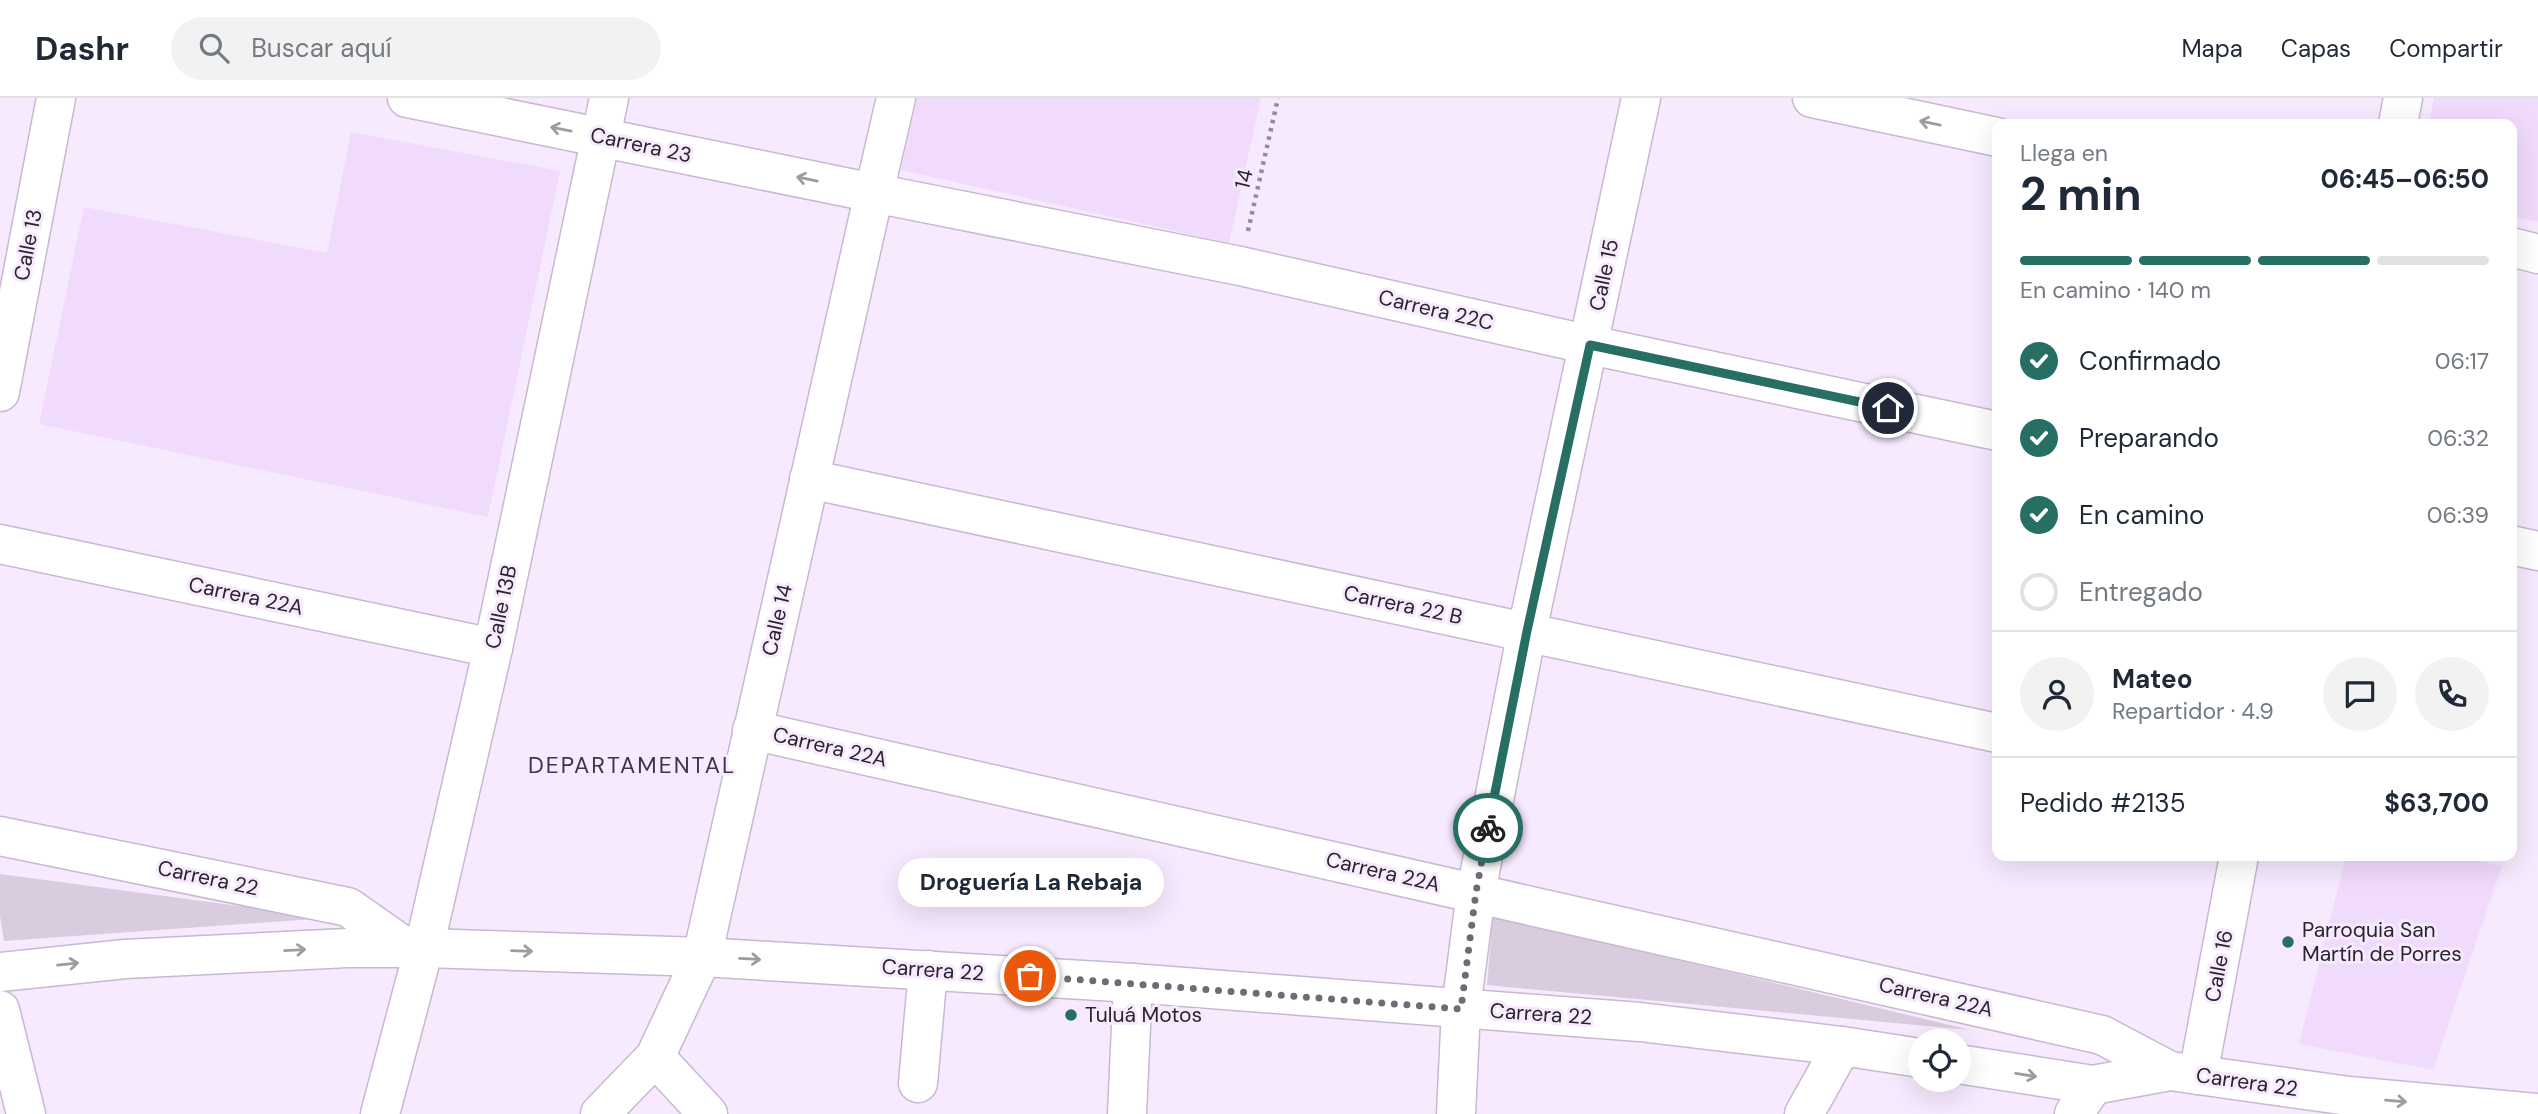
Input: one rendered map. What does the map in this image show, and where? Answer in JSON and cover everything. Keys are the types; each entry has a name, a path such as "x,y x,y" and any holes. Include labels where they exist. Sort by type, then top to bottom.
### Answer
{"street":[{"name":"Calle 13","path":"0,392 56,98"},
{"name":"Carrera 23","path":"407,98 874,193"},
{"name":"Calle 13B","path":"380,1114 414,948 493,648 609,98"},
{"name":"Calle 14","path":"600,1114 655,1057 702,957 896,98"},
{"name":"Calle 15","path":"1456,1114 1461,1009 1476,892 1527,631 1641,98"},
{"path":"1812,98 1992,136"},
{"path":"2399,119 2403,98"},
{"name":"Carrera 22C","path":"874,193 1240,266 1590,345 1992,430"},
{"path":"2517,249 2538,254"},
{"name":"Carrera 22 B","path":"809,479 1992,732"},
{"name":"Carrera 22A","path":"0,544 493,648"},
{"path":"2517,546 2538,551"},
{"name":"Carrera 22A","path":"752,730 2102,1035 2184,1073"},
{"name":"Carrera 22","path":"0,836 348,907 414,948"},
{"name":"Calle 16","path":"2184,1073 2238,861"},
{"name":"Carrera 22","path":"0,972 125,959 347,948 702,957 1133,983 1640,1022 1908,1056"},
{"path":"918,1083 928,970"},
{"path":"1127,1114 1133,983"},
{"path":"0,1010 26,1114"},
{"path":"1804,1114 1842,1046"},
{"path":"655,1057 708,1114"},
{"name":"Carrera 22","path":"1971,1068 2084,1100 2184,1073 2344,1105 2538,1113"}],"path":[{"name":"14","path":"1240,266 1278,98"}],"shaded area":[{"path":"917,98 1261,98 1229,243 901,170"},
{"path":"2434,98 2538,98 2538,222 2517,217 2517,119 2430,119"},
{"path":"351,132 560,171 488,517 39,424 84,207 327,253"},
{"path":"2345,861 2478,861 2502,866 2433,1070 2299,1044"},
{"path":"0,874 328,918 4,941 0,916"},
{"path":"1493,915 1966,1029 1959,1029 1487,985"}],"way so far":[{"path":"1030,976 1461,1009 1476,892 1488,828"}],"place":[{"name":"Parroquia San Martín de Porres","path":"2288,942"},
{"name":"Droguería La Rebaja","path":"1030,976"},
{"name":"Tuluá Motos","path":"1071,1015"}],"district":[{"name":"DEPARTAMENTAL","path":"632,765"}],"route":[{"path":"1488,828 1527,631 1590,345 1888,408"}]}
